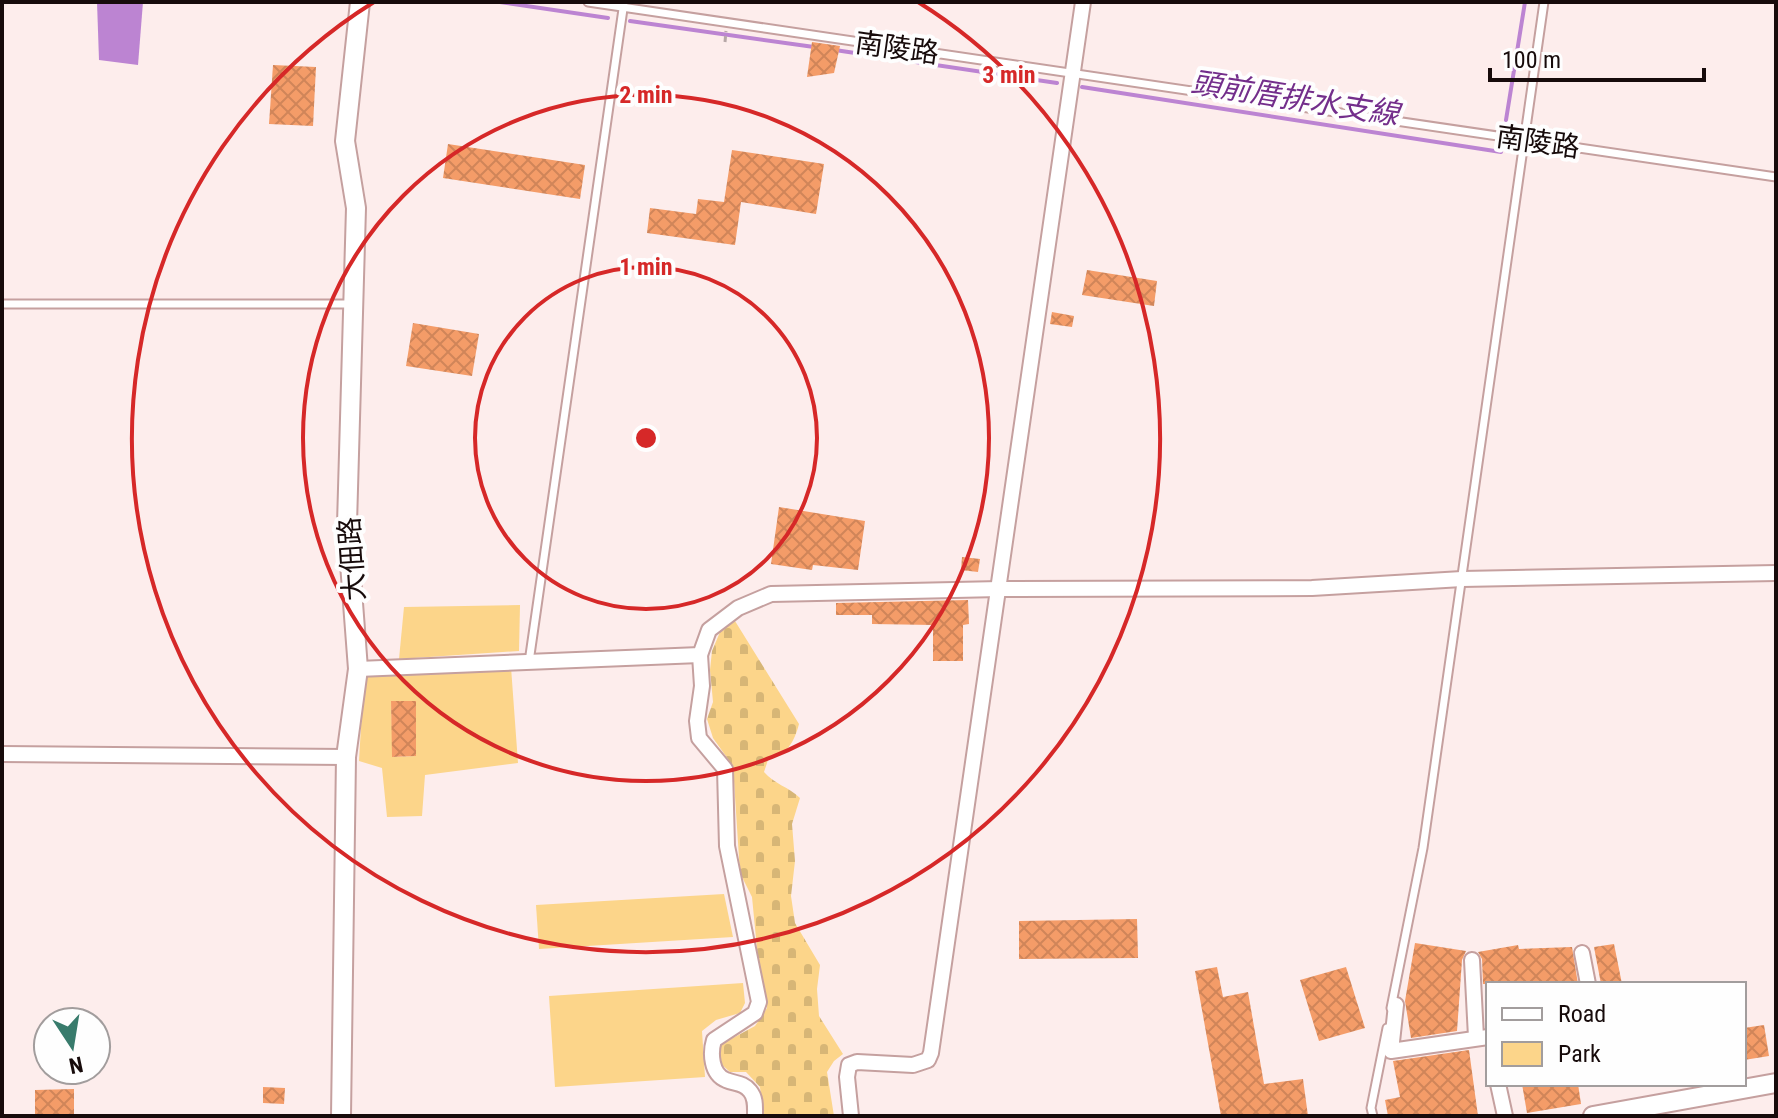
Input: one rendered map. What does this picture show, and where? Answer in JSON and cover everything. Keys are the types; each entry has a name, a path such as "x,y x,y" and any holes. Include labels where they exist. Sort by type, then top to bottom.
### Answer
{"street":[{"name":"大佃路","path":"341,1116 346,757 358,669 347,524 356,208 345,141 360,2"},
{"path":"851,1116 847,1077 849,1065 857,1062 913,1065 928,1060 931,1053 1083,2"},
{"path":"755,1116 752,1092 744,1085 718,1075 711,1050 714,1040 755,1013 759,1002 727,846 725,769 699,738 697,721 702,686 700,655 709,630 738,608 771,594 1000,589 1312,588 1462,579 1776,573"},
{"path":"358,669 700,655"},
{"path":"2,754 346,757"},
{"path":"1582,953 1588,982"},
{"path":"1396,1005 1391,1051 1482,1037 1472,960"},
{"path":"1593,1116 1776,1083"},
{"path":"1498,1086 1505,1116"}],"lane":[{"name":"南陵路","path":"588,2 1776,177"},
{"path":"1373,1116 1371,1108 1423,848 1544,2"},
{"path":"529,662 624,5"},
{"path":"2,304 353,304"}],"green space":[{"path":"520,605 519,651 399,659 404,607"},
{"path":"735,621 799,724 789,747 768,760 764,772 800,798 792,824 795,861 791,896 795,923 820,965 817,989 819,1016 843,1054 827,1072 834,1116 763,1116 760,1087 746,1072 730,1072 719,1062 720,1045 755,1026 767,1008 759,969 752,897 740,873 733,766 713,738 707,719 713,702 712,651 720,632"},
{"path":"511,667 518,763 425,775 422,816 387,817 382,768 359,761 364,675","holes":["415,701 416,756 393,757 391,702"]},
{"path":"724,894 733,937 539,949 536,905"},
{"path":"743,983 745,1003 740,1013 716,1020 702,1031 705,1077 555,1087 549,996"}],"shaded area":[{"path":"97,2 143,2 138,65 99,60"}],"building":[{"path":"812,42 840,46 834,73 807,77"},
{"path":"273,65 316,67 313,126 269,124"},
{"path":"448,144 585,165 580,199 443,178"},
{"path":"732,150 824,164 816,214 741,202 735,245 647,233 650,208 696,214 698,199 724,202"},
{"path":"1087,270 1157,281 1154,306 1082,295"},
{"path":"1052,312 1074,316 1072,327 1050,324"},
{"path":"413,323 479,334 472,376 406,366"},
{"path":"779,507 865,521 858,570 813,565 812,570 771,564"},
{"path":"962,557 980,559 978,572 961,570"},
{"path":"968,600 969,624 963,625 963,661 933,661 933,625 872,624 872,615 836,615 836,603"},
{"path":"391,701 416,701 416,756 392,757"},
{"path":"1137,919 1138,958 1019,959 1019,921"},
{"path":"1415,943 1466,951 1462,960 1457,1031 1411,1038 1405,1001"},
{"path":"1614,944 1622,982 1601,982 1594,947"},
{"path":"1518,945 1519,949 1572,947 1578,982 1483,984 1482,959 1478,952"},
{"path":"1217,967 1223,997 1248,992 1264,1084 1303,1079 1308,1116 1221,1116 1195,971"},
{"path":"1346,967 1365,1028 1319,1041 1300,980"},
{"path":"1764,1025 1769,1056 1746,1060 1746,1028"},
{"path":"1469,1050 1478,1116 1388,1116 1385,1100 1400,1097 1393,1061"},
{"path":"1522,1086 1578,1086 1581,1104 1527,1113"},
{"path":"263,1087 285,1088 284,1104 263,1103"},
{"path":"74,1089 74,1116 35,1116 35,1090"}],"waterway":[{"name":"頭前厝排水支線","path":"500,2 608,18"},
{"name":"頭前厝排水支線","path":"1506,120 1525,2"},
{"name":"頭前厝排水支線","path":"630,21 814,47"},
{"name":"頭前厝排水支線","path":"835,50 1057,83"},
{"name":"頭前厝排水支線","path":"1082,87 1501,152"}]}
